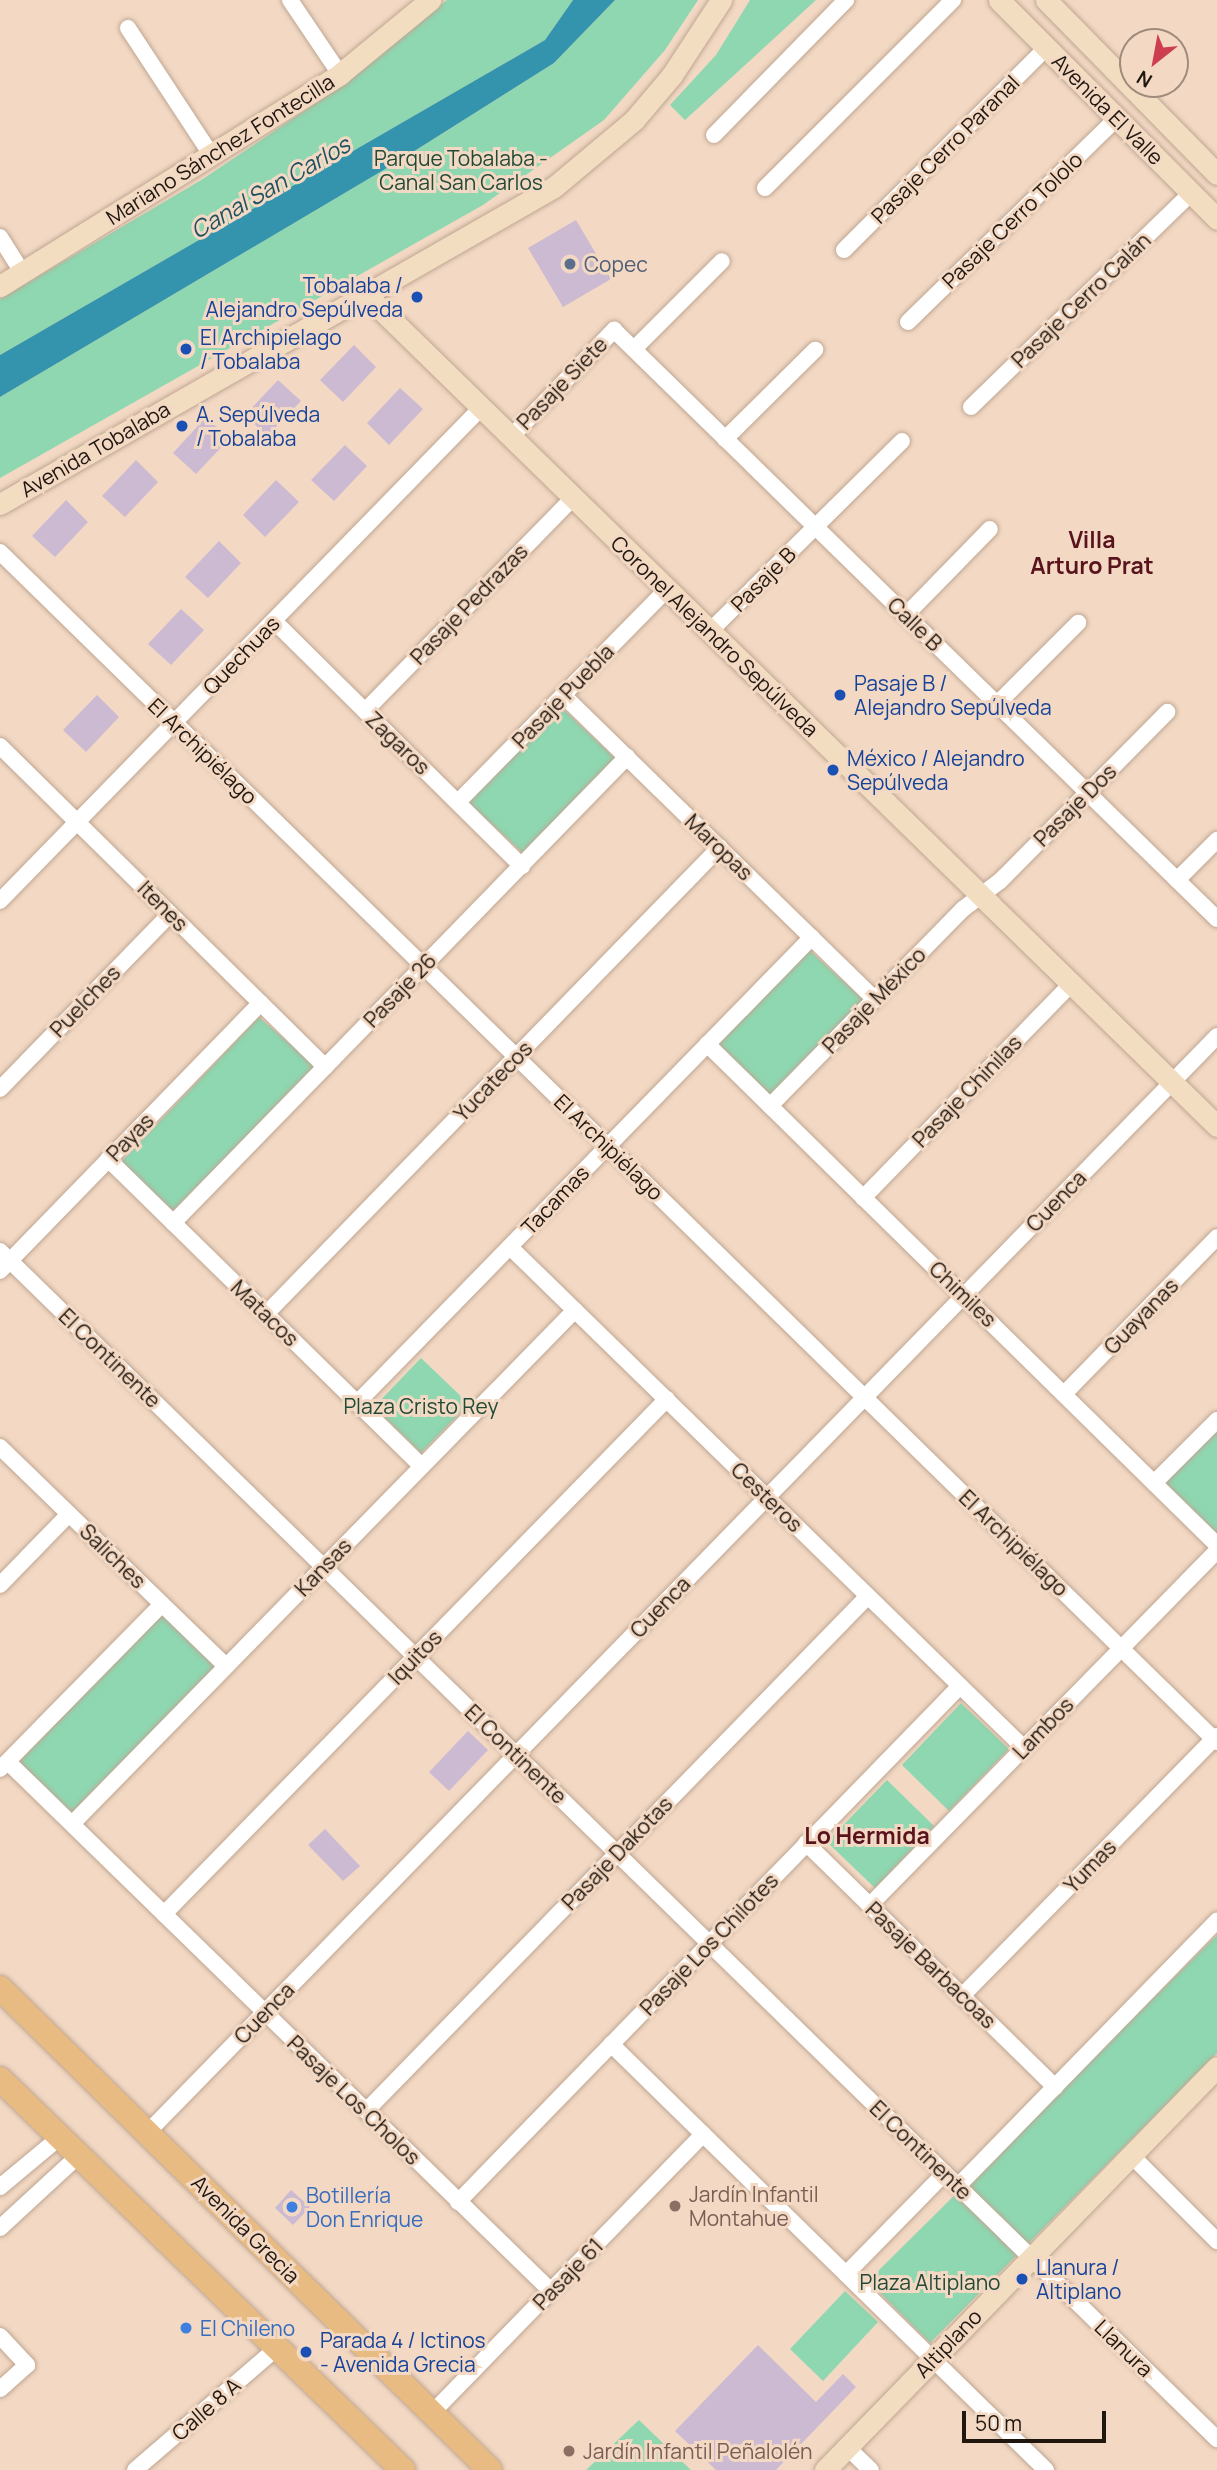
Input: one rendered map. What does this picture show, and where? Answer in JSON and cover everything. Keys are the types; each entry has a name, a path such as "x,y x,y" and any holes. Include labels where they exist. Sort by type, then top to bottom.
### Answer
{"main road":[{"name":"Avenida Grecia","path":"0,1988 490,2470"},
{"path":"0,2078 403,2470"}],"street":[{"path":"290,0 340,74"},
{"name":"Mariano Sánchez Fontecilla","path":"0,286 340,74 430,0"},
{"name":"Avenida Tobalaba","path":"0,504 363,292 526,204 587,164 655,96 721,0"},
{"path":"714,135 846,0"},
{"path":"765,188 953,0"},
{"name":"Avenida El Valle","path":"999,0 1217,219"},
{"name":"Avenida El Valle","path":"1046,0 1217,174"},
{"path":"128,28 212,156"},
{"name":"Pasaje Cerro Paranal","path":"844,250 1047,47"},
{"name":"Pasaje Cerro Tololo","path":"908,322 1117,118"},
{"name":"Pasaje Cerro Calán","path":"971,407 1191,193"},
{"path":"0,237 22,272"},
{"name":"Pasaje Siete","path":"634,349 722,261"},
{"name":"Coronel Alejandro Sepúlveda","path":"363,292 1217,1126"},
{"name":"Pasaje Siete","path":"511,437 614,330"},
{"name":"Calle B","path":"614,330 1217,919"},
{"path":"726,439 815,350"},
{"name":"Quechuas","path":"0,901 481,408"},
{"name":"Pasaje B","path":"710,631 902,441"},
{"name":"Pasaje Pedrazas","path":"365,711 573,498"},
{"path":"906,615 990,529"},
{"name":"El Archipiélago","path":"0,552 1216,1739"},
{"name":"Pasaje Puebla","path":"458,802 667,589"},
{"name":"Zagaros","path":"274,621 522,866"},
{"path":"997,704 1078,623"},
{"name":"Maropas","path":"563,695 875,999"},
{"name":"Pasaje Dos","path":"981,895 1167,712"},
{"name":"Itenes","path":"0,746 326,1067"},
{"name":"Pasaje 26","path":"173,1223 627,757"},
{"path":"1177,880 1217,841"},
{"name":"Yucatecos","path":"266,1314 720,847"},
{"name":"Pasaje México","path":"770,1106 981,895"},
{"name":"Puelches","path":"0,1089 170,914"},
{"name":"Tacamas","path":"357,1403 812,937"},
{"name":"Pasaje Chinilas","path":"863,1198 1071,984"},
{"name":"Payas","path":"3,1261 108,1159 261,1003"},
{"name":"Cuenca","path":"148,2132 1217,1036"},
{"name":"Chimiles","path":"707,1044 1217,1545"},
{"name":"Matacos","path":"108,1159 421,1466"},
{"name":"Guayanas","path":"1064,1394 1217,1237"},
{"name":"Cesteros","path":"510,1247 1024,1748"},
{"name":"El Continente","path":"3,1261 324,1566 1031,2258"},
{"name":"Kansas","path":"72,1824 575,1310"},
{"name":"Iquitos","path":"164,1914 667,1399"},
{"path":"1154,1483 1217,1420"},
{"name":"Saliches","path":"0,1447 226,1666"},
{"path":"0,1585 69,1514"},
{"name":"Lambos","path":"870,1905 1217,1551"},
{"name":"Pasaje Dakotas","path":"366,2111 868,1596"},
{"path":"4,1765 162,1604"},
{"name":"Pasaje Los Chilotes","path":"458,2202 960,1686"},
{"name":"Yumas","path":"962,1996 1216,1739"},
{"name":"Pasaje Los Cholos","path":"4,1765 72,1824 551,2291"},
{"name":"Pasaje Barbacoas","path":"806,1843 1055,2087"},
{"path":"958,2186 1217,1921"},
{"path":"611,2045 1046,2470"},
{"name":"Altiplano","path":"825,2470 1216,2068"},
{"name":"Pasaje 61","path":"432,2413 703,2134"},
{"path":"0,2187 60,2137"},
{"path":"0,2228 79,2155"},
{"path":"1131,2155 1217,2241"},
{"path":"846,2274 945,2173"},
{"name":"Llanura","path":"1031,2258 1217,2439"},
{"path":"0,2336 27,2365 0,2389"},
{"name":"Calle 8 A","path":"135,2470 278,2347"},
{"path":"847,2446 871,2470"}],"green space":[{"path":"447,0 573,0 545,40 0,355 0,299 203,179 325,97"},
{"name":"Parque Tobalaba - Canal San Carlos","path":"615,0 698,0 665,50 604,120 483,205 0,478 0,397 397,162 554,63"},
{"path":"750,0 816,0 685,120 670,105 716,55"},
{"path":"559,705 618,761 526,856 467,801"},
{"path":"808,949 867,1003 772,1099 714,1044"},
{"path":"259,1017 315,1066 173,1211 121,1162"},
{"name":"Plaza Cristo Rey","path":"421,1358 469,1404 421,1453 374,1407"},
{"path":"1217,1427 1217,1537 1160,1482"},
{"path":"161,1613 217,1666 72,1817 17,1764"},
{"path":"961,1703 1009,1749 949,1811 902,1765"},
{"path":"887,1780 934,1826 875,1888 827,1842"},
{"name":"Plaza Altiplano","path":"1217,1935 1217,2053 930,2343 868,2281"},
{"path":"845,2291 878,2322 823,2381 790,2349"},
{"path":"639,2420 691,2470 586,2470"}],"water":[{"path":"573,0 615,0 554,63 397,162 0,397 0,355 545,40"}],"building":[{"name":"Copec","path":"576,220 611,279 563,307 528,248"},
{"path":"354,345 376,367 343,402 320,380"},
{"path":"278,380 301,401 267,436 245,415"},
{"path":"400,388 423,409 389,445 367,423"},
{"path":"206,417 229,439 196,474 173,453"},
{"path":"345,445 367,466 334,501 311,480"},
{"path":"136,460 158,482 125,517 102,496"},
{"path":"276,480 299,502 265,537 243,515"},
{"path":"66,500 88,522 55,557 32,536"},
{"path":"219,541 241,563 208,598 185,577"},
{"path":"181,609 204,630 171,665 148,644"},
{"path":"97,695 119,717 86,752 63,730"},
{"path":"468,1731 488,1750 449,1791 429,1772"},
{"path":"325,1829 360,1866 343,1881 308,1845"},
{"name":"Botillería Don Enrique","path":"291,2190 310,2207 293,2225 275,2208"},
{"path":"758,2345 816,2402 843,2374 856,2387 776,2470 716,2470 675,2431"}],"place":[{"name":"Copec","path":"570,264"},
{"name":"Tobalaba / Alejandro Sepúlveda","path":"417,297"},
{"name":"El Archipielago / Tobalaba","path":"186,349"},
{"name":"A. Sepúlveda / Tobalaba","path":"182,426"},
{"name":"Pasaje B / Alejandro Sepúlveda","path":"840,695"},
{"name":"México / Alejandro Sepúlveda","path":"833,770"},
{"name":"Jardín Infantil Montahue","path":"675,2206"},
{"name":"Botillería Don Enrique","path":"292,2207"},
{"name":"Llanura / Altiplano","path":"1022,2279"},
{"name":"El Chileno","path":"186,2328"},
{"name":"Parada 4 / Ictinos - Avenida Grecia","path":"306,2352"},
{"name":"Jardín Infantil Peñalolén","path":"569,2451"}],"district":[{"name":"Villa Arturo Prat","path":"1092,552"},
{"name":"Lo Hermida","path":"867,1835"}],"water label":[{"name":"Canal San Carlos","path":"270,187"}]}
